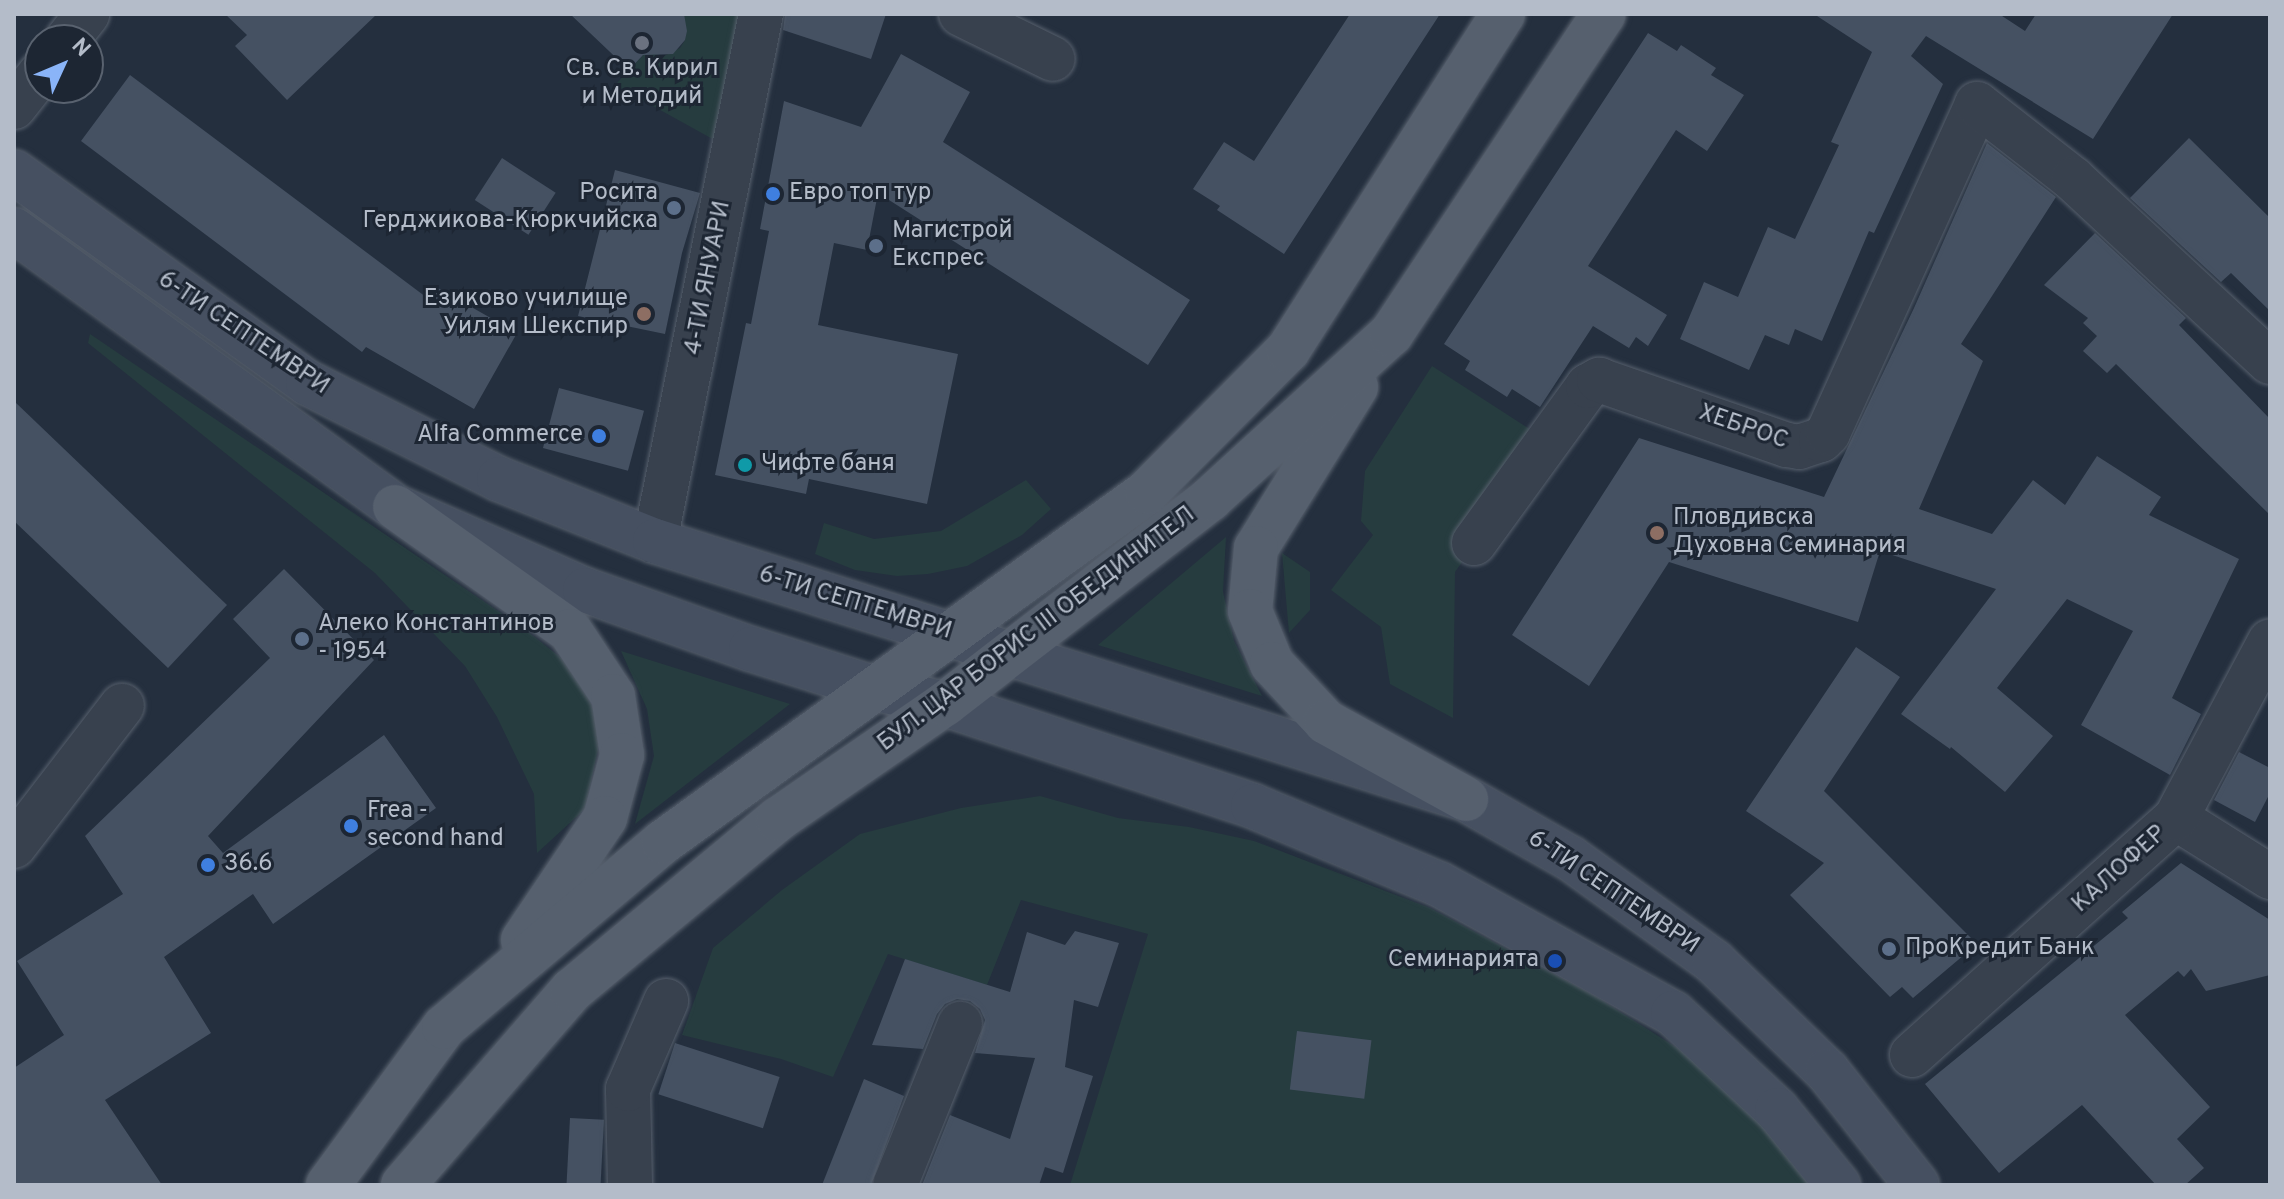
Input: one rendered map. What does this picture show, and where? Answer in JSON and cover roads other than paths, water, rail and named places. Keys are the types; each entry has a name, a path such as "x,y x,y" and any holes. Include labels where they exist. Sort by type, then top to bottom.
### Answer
{"main road":[{"name":"БУЛ. ЦАР БОРИС III ОБЕДИНИТЕЛ","path":"328,1185 444,1027 663,842 1147,492 1288,350 1503,14"},
{"name":"БУЛ. ЦАР БОРИС III ОБЕДИНИТЕЛ","path":"403,1185 572,990 778,819 945,704 1210,499 1391,334 1604,14"},
{"name":"6-ТИ СЕПТЕМВРИ","path":"14,172 308,383 499,479 655,541 1466,799 1570,858 1714,962 1827,1071 1917,1185"},
{"name":"6-ТИ СЕПТЕМВРИ","path":"14,230 395,507 585,590 751,649 873,688 945,704 1253,806 1439,884 1673,1013 1777,1110 1838,1185"},
{"path":"1391,334 1256,548 1250,611 1272,664 1326,722 1466,799"},
{"path":"395,507 570,631 613,696 622,755 605,818 532,929 444,1027"},
{"path":"832,717 886,716 883,748"}],"street":[{"name":"4-ТИ ЯНУАРИ","path":"655,541 761,14"},
{"path":"961,14 1053,59"},
{"name":"ХЕБРОС","path":"1474,543 1588,386 1599,380 1787,445 1799,447 1821,440 1828,433 1977,104 2073,179 2270,362"},
{"name":"КАЛОФЕР","path":"1912,1055 2176,818 2270,641"},
{"path":"14,846 122,706"},
{"path":"2176,818 2270,877"},
{"path":"630,1185 628,1089 666,1001"},
{"path":"895,1185 960,1024"}],"place":[{"name":"Св. Св. Кирил и Методий","path":"642,43"},
{"name":"Евро топ тур","path":"773,194"},
{"name":"Росита Герджикова-Кюркчийска","path":"674,208"},
{"name":"Магистрой Експрес","path":"876,246"},
{"name":"Езиково училище Уилям Шекспир","path":"644,314"},
{"name":"Alfa Commerce","path":"599,436"},
{"name":"Чифте баня","path":"745,465"},
{"name":"Пловдивска Духовна Семинария","path":"1657,533"},
{"name":"Алеко Константинов - 1954","path":"302,639"},
{"name":"Frea - second hand","path":"351,826"},
{"name":"36.6","path":"208,865"},
{"name":"ПроКредит Банк","path":"1889,949"},
{"name":"Семинарията","path":"1555,961"}]}
